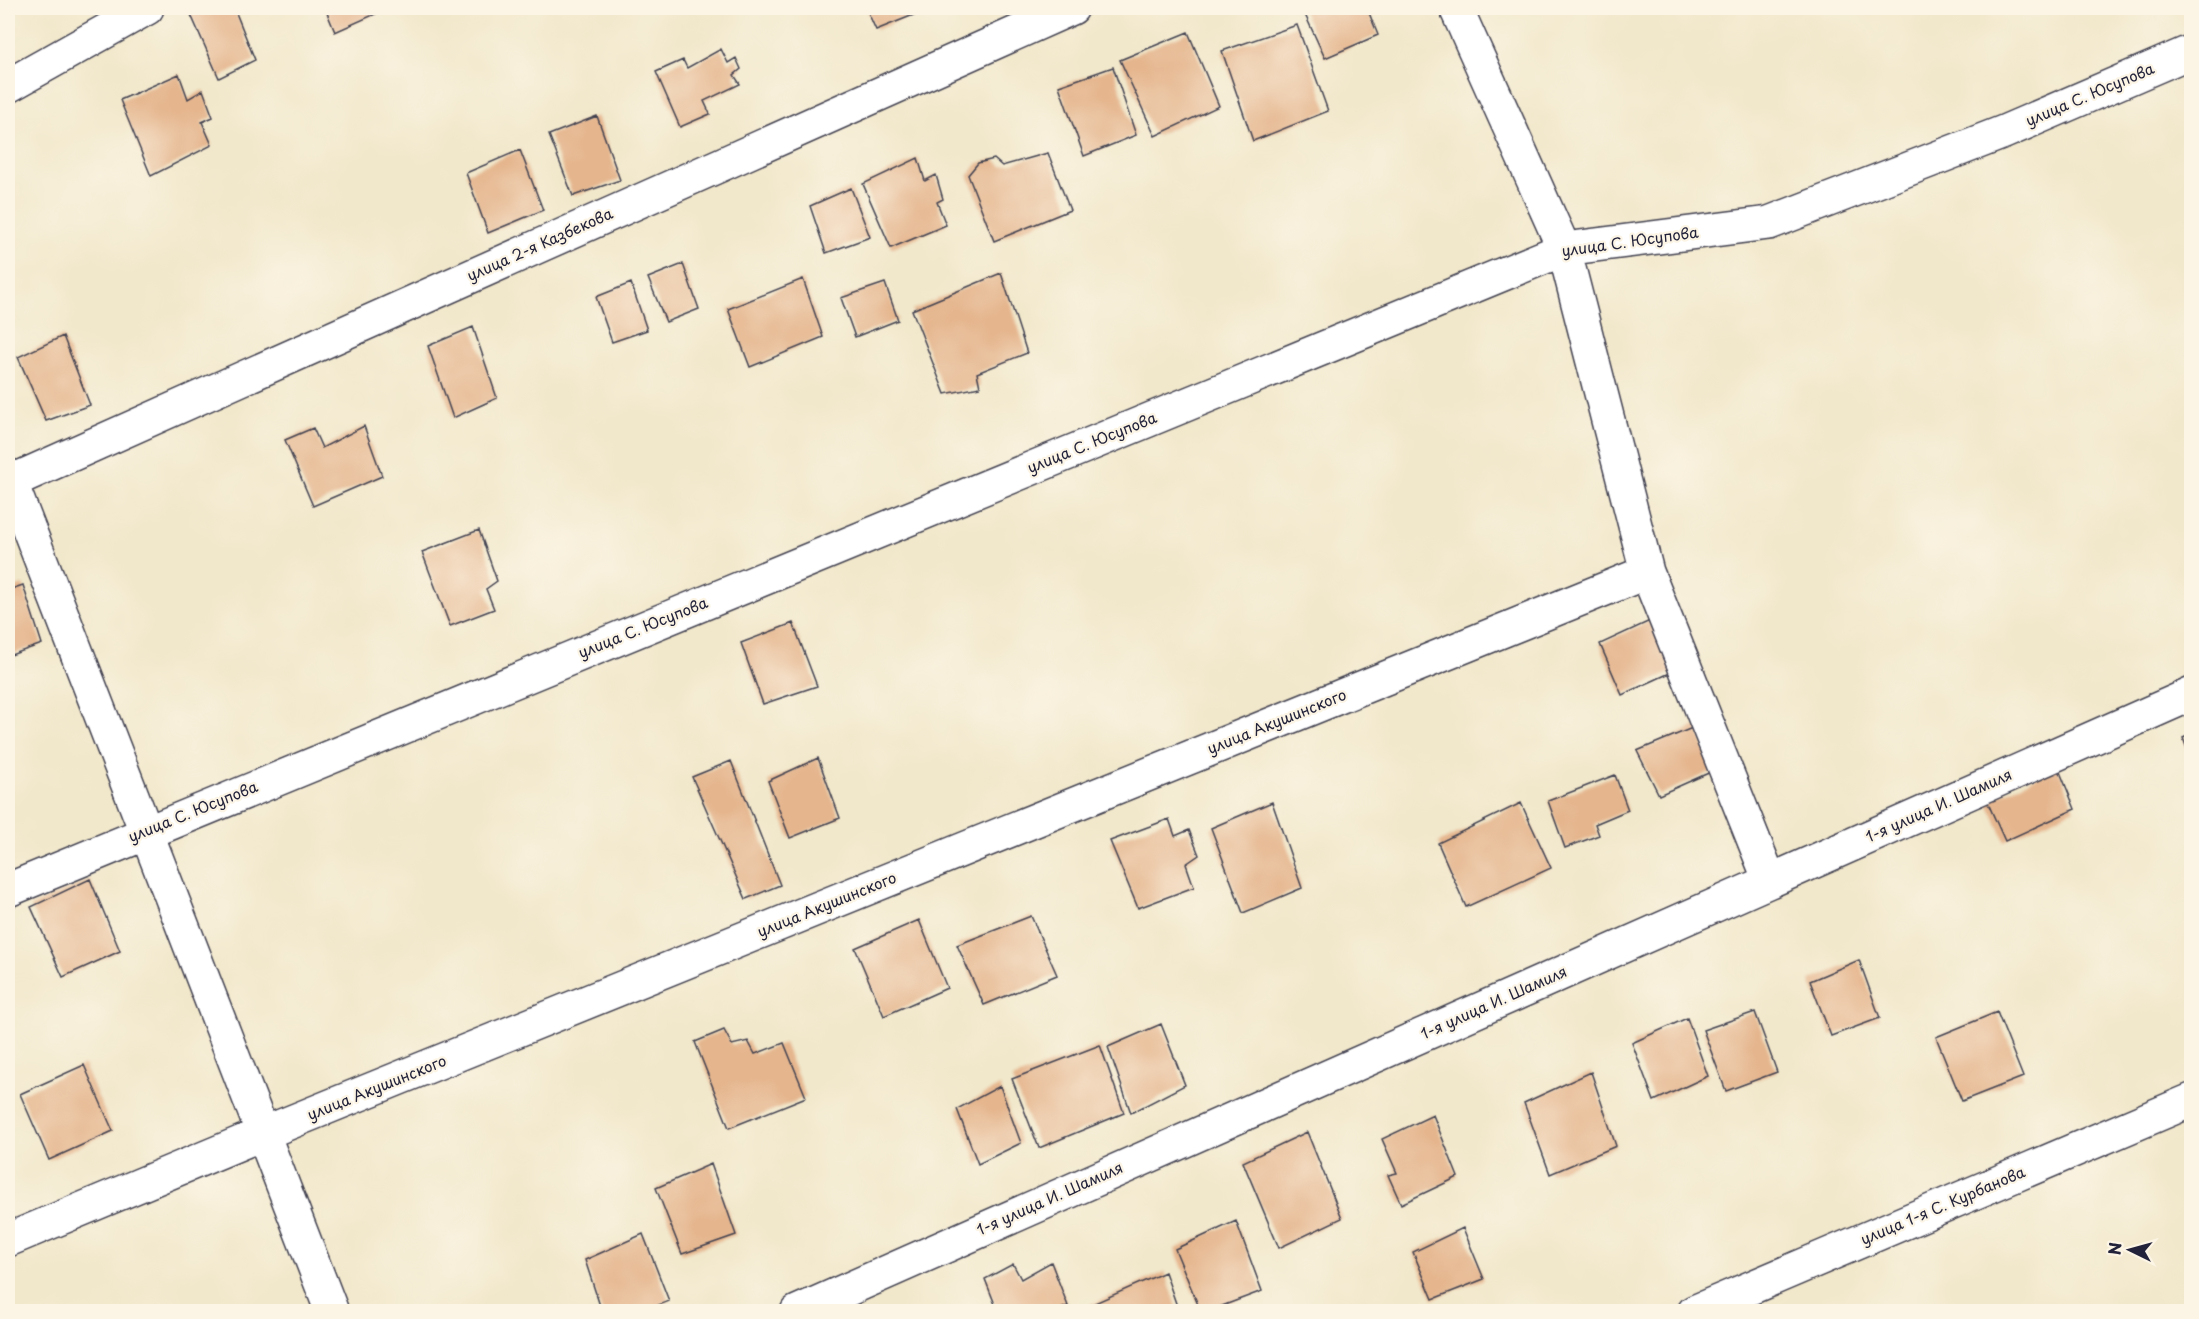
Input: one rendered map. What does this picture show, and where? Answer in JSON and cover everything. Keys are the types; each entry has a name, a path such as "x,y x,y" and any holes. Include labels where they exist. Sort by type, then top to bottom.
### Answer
{"street":[{"path":"8,86 147,8"},
{"name":"улица 2-я Казбекова","path":"8,480 1072,8"},
{"path":"1456,8 1564,249 1647,572 1770,881"},
{"name":"улица С. Юсупова","path":"8,890 146,831 1564,249 1769,223 2004,132 2192,51"},
{"path":"8,480 332,1311"},
{"name":"улица Акушинского","path":"8,1240 264,1133 1647,572"},
{"name":"1-я улица И. Шамиля","path":"797,1311 2192,694"},
{"name":"улица 1-я С. Курбанова","path":"1694,1311 2192,1101"}],"building":[{"path":"188,8 234,8 255,60 219,78"},
{"path":"325,8 378,8 380,12 335,32"},
{"path":"866,8 931,8 876,30"},
{"path":"1302,8 1367,8 1378,35 1325,58"},
{"path":"1297,25 1328,111 1253,141 1222,51"},
{"path":"1188,32 1219,106 1155,136 1120,60"},
{"path":"721,49 728,63 736,58 741,69 734,75 740,84 704,101 710,114 680,127 656,72 683,60 687,68"},
{"path":"1113,67 1136,135 1084,156 1059,86"},
{"path":"179,74 188,99 203,90 213,117 202,122 212,145 151,176 120,100"},
{"path":"597,116 620,180 573,196 549,135"},
{"path":"520,150 543,210 488,233 466,173"},
{"path":"1048,153 1070,210 994,241 968,175 978,163 994,159 1002,166"},
{"path":"918,158 925,181 936,175 943,199 937,202 946,225 891,248 863,184"},
{"path":"851,188 870,237 826,253 810,206"},
{"path":"683,264 699,309 666,322 648,278"},
{"path":"1001,273 1027,353 977,373 980,387 945,394 912,310"},
{"path":"803,279 823,337 750,367 728,309"},
{"path":"631,283 647,330 612,342 596,297"},
{"path":"885,283 898,320 855,337 841,298"},
{"path":"473,327 497,398 453,418 428,346"},
{"path":"63,336 90,405 46,421 18,357"},
{"path":"364,426 382,476 313,506 285,440 313,428 322,448"},
{"path":"479,530 497,581 486,589 494,609 450,626 422,552"},
{"path":"23,585 42,644 8,656 8,590"},
{"path":"1652,620 1672,672 1622,695 1600,644"},
{"path":"793,623 817,686 763,704 741,643"},
{"path":"1697,726 1713,771 1659,795 1637,751"},
{"path":"2192,734 2192,759 2191,759 2183,738"},
{"path":"818,758 840,818 790,838 768,781"},
{"path":"731,761 780,885 746,899 692,777"},
{"path":"2058,767 2075,809 2005,841 1987,801"},
{"path":"1615,775 1628,810 1595,824 1599,835 1565,848 1548,801"},
{"path":"1272,802 1302,888 1243,913 1211,828"},
{"path":"1521,803 1551,868 1466,907 1438,843"},
{"path":"1169,819 1175,836 1189,830 1199,855 1186,864 1194,887 1138,908 1110,841"},
{"path":"90,879 120,951 63,977 31,907"},
{"path":"1031,916 1057,975 984,1005 957,945"},
{"path":"919,920 947,988 884,1016 855,948"},
{"path":"1859,960 1880,1018 1831,1036 1810,981"},
{"path":"1755,1012 1777,1072 1726,1091 1703,1030"},
{"path":"1997,1012 2023,1077 1962,1101 1936,1037"},
{"path":"1687,1018 1708,1076 1654,1101 1632,1043"},
{"path":"1161,1024 1185,1085 1131,1113 1108,1047"},
{"path":"724,1030 732,1045 748,1041 755,1054 784,1043 806,1097 729,1128 695,1042"},
{"path":"1100,1045 1124,1113 1039,1148 1012,1079"},
{"path":"84,1065 113,1131 49,1160 20,1094"},
{"path":"1591,1072 1616,1146 1550,1174 1524,1103"},
{"path":"1000,1086 1021,1143 978,1164 957,1109"},
{"path":"1433,1115 1458,1177 1401,1204 1388,1175 1397,1173 1382,1139"},
{"path":"1307,1132 1342,1218 1279,1248 1243,1162"},
{"path":"711,1164 736,1235 682,1254 656,1188"},
{"path":"1236,1221 1262,1291 1201,1312 1175,1249"},
{"path":"1463,1228 1484,1279 1433,1299 1413,1252"},
{"path":"643,1234 669,1301 641,1312 602,1312 585,1260"},
{"path":"1051,1262 1068,1306 1053,1312 998,1312 985,1279 1013,1264 1021,1279"},
{"path":"1165,1272 1179,1312 1091,1312 1088,1306"}]}
